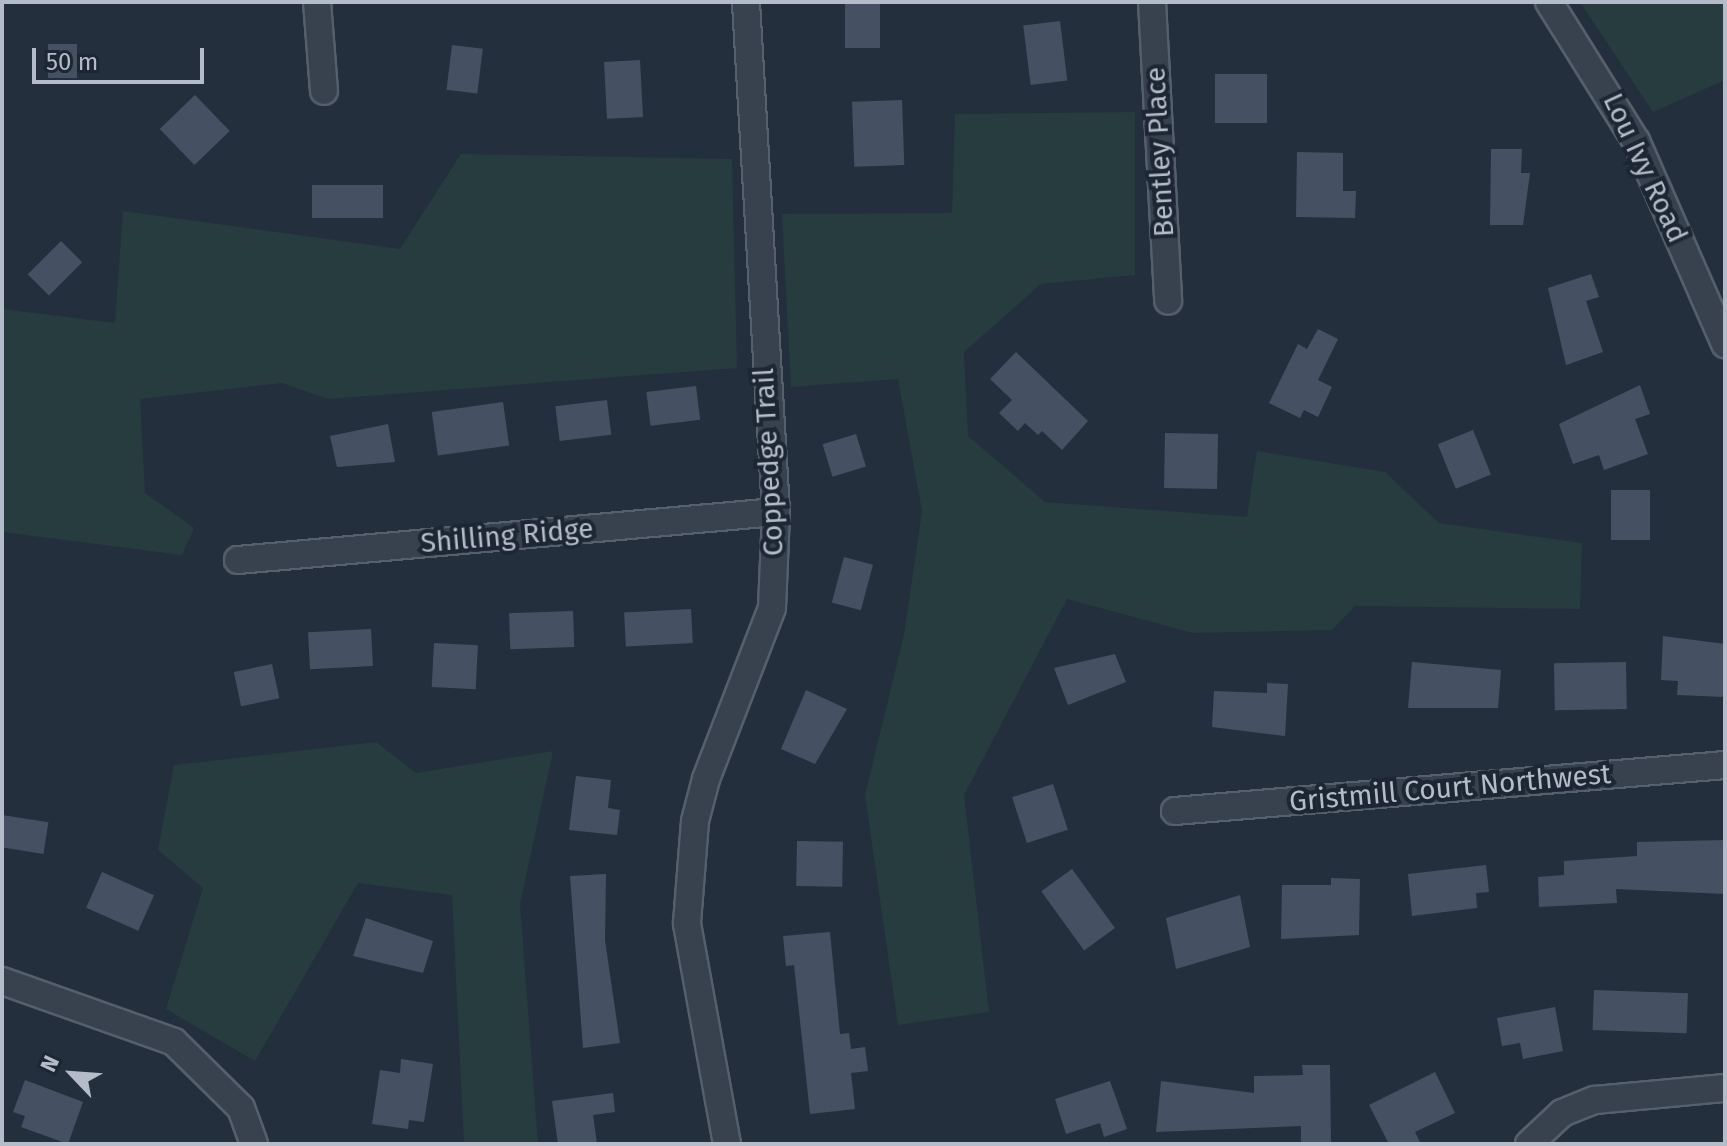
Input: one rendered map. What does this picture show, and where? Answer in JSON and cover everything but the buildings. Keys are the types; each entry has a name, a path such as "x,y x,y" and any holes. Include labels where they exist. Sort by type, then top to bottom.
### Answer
{"street":[{"path":"317,2 324,91"},
{"name":"Coppedge Trail","path":"727,1144 687,923 688,872 706,779 764,644 776,512 746,2"},
{"name":"Bentley Place","path":"1152,2 1168,301"},
{"name":"Lou Ivy Road","path":"1549,2 1636,141 1725,344"},
{"name":"Shilling Ridge","path":"238,560 776,512"},
{"name":"Gristmill Court Northwest","path":"1175,811 1725,765"},
{"path":"2,981 174,1042 241,1108 254,1144"},
{"path":"1529,1144 1562,1113 1595,1100 1725,1088"}],"green space":[{"path":"1580,2 1725,2 1725,80 1653,112"},
{"path":"1135,112 1135,275 1041,284 964,352 968,436 1045,502 1247,517 1257,451 1385,472 1439,523 1582,543 1580,609 1355,606 1332,630 1193,633 1067,599 964,795 989,1012 898,1025 865,795 904,635 922,511 898,379 791,387 782,214 952,213 955,114"},
{"path":"461,154 732,159 737,368 328,399 282,383 140,399 145,493 194,528 182,555 2,532 2,309 115,323 123,211 400,249"},
{"path":"376,742 416,773 553,751 520,904 538,1144 464,1144 452,895 358,883 255,1061 166,1009 203,888 158,850 174,765"}]}
